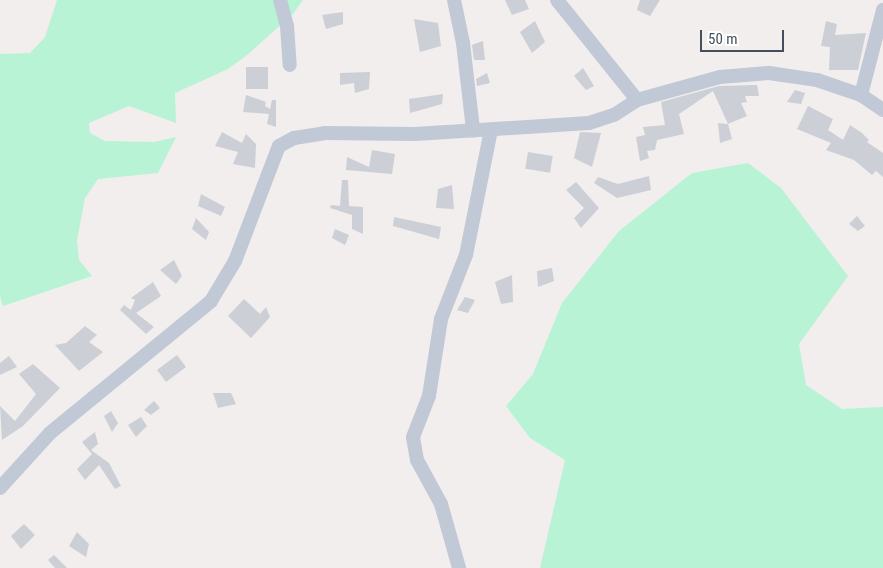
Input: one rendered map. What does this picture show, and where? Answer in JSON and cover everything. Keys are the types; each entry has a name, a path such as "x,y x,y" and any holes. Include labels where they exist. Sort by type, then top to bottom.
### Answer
{"street":[{"path":"280,0 287,26 290,65"},
{"path":"454,0 463,43 473,130"},
{"path":"557,0 637,100"},
{"path":"861,95 883,10"},
{"path":"0,488 50,433 211,301 235,261 280,146 294,138 324,133 415,134 589,124 614,115 637,100 720,77 768,72 817,80 861,95 883,110"},
{"path":"459,568 441,504 417,460 413,437 429,396 441,319 466,255 491,130"}],"green space":[{"path":"57,0 303,0 293,14 247,55 228,69 175,93 176,123 129,106 89,123 90,133 105,141 154,142 176,137 158,173 98,179 85,198 77,240 79,260 92,276 3,306 0,296 0,54 30,53 45,37"},
{"path":"748,163 781,188 848,276 799,344 806,385 842,409 883,407 883,568 540,568 565,460 530,438 506,406 533,374 562,303 619,231 692,173"}],"building":[{"path":"505,0 525,0 529,9 512,15"},
{"path":"640,0 660,0 650,16 637,10"},
{"path":"343,12 343,24 326,29 322,15"},
{"path":"414,19 438,23 441,46 420,52"},
{"path":"535,21 545,42 532,53 520,32"},
{"path":"826,21 837,24 835,35 866,33 858,70 829,70 830,47 821,46"},
{"path":"483,41 485,60 474,60 472,45"},
{"path":"246,67 268,67 268,89 246,89"},
{"path":"583,68 594,86 586,90 574,76"},
{"path":"370,72 369,89 355,93 354,83 340,85 340,73"},
{"path":"487,73 490,83 477,86 476,79"},
{"path":"757,85 759,96 745,96 747,102 741,103 747,116 728,124 713,91 679,114 684,134 657,140 655,150 647,151 649,158 640,161 636,137 645,135 643,127 665,125 661,102 719,86"},
{"path":"795,90 805,93 801,104 787,102"},
{"path":"443,94 442,104 410,113 409,99"},
{"path":"246,95 266,102 265,106 270,109 272,100 276,100 276,127 267,124 269,114 243,112"},
{"path":"808,106 833,119 828,130 843,140 850,125 862,133 869,140 867,142 883,153 883,177 876,171 872,175 854,160 826,150 831,143 797,129"},
{"path":"718,123 728,124 732,139 720,143"},
{"path":"222,132 242,143 246,134 256,144 255,168 233,164 238,152 215,146"},
{"path":"580,132 601,133 592,167 574,158"},
{"path":"372,150 395,154 392,174 346,170 347,157 369,167"},
{"path":"528,152 553,156 550,173 525,169"},
{"path":"649,176 651,190 617,198 594,183 598,177 618,184"},
{"path":"342,180 348,180 349,206 363,207 363,234 352,229 352,215 330,208 331,205 340,206"},
{"path":"576,182 599,208 581,228 574,218 584,208 566,190"},
{"path":"452,185 454,209 436,208 438,189"},
{"path":"201,194 225,207 221,216 198,206"},
{"path":"857,216 865,226 858,231 849,224"},
{"path":"394,217 441,227 439,239 393,226"},
{"path":"196,218 209,232 206,240 192,229"},
{"path":"335,229 349,235 345,245 332,238"},
{"path":"174,260 182,276 176,284 160,270"},
{"path":"552,268 554,281 538,287 537,271"},
{"path":"512,275 513,302 501,304 495,282"},
{"path":"153,282 161,296 136,313 154,327 146,334 120,310 124,305 131,310 135,300 131,298"},
{"path":"465,297 475,300 468,313 457,310"},
{"path":"244,299 260,314 266,307 270,317 251,338 228,316"},
{"path":"85,326 97,335 89,342 103,352 79,371 55,345 66,343"},
{"path":"177,355 186,367 166,382 157,370"},
{"path":"9,356 17,367 0,375 0,363"},
{"path":"33,364 60,388 23,426 2,440 0,406 15,421 36,394 19,374"},
{"path":"213,393 231,393 236,404 218,408"},
{"path":"154,401 160,408 151,415 144,410"},
{"path":"111,411 118,423 112,432 104,416"},
{"path":"141,417 147,426 136,437 128,425"},
{"path":"95,432 98,444 91,450 109,463 121,486 115,489 99,465 85,480 77,469 92,454 82,442"},
{"path":"24,524 35,535 21,549 11,536"},
{"path":"77,532 89,544 86,557 69,546"},
{"path":"54,555 67,568 55,568 48,560"}]}
